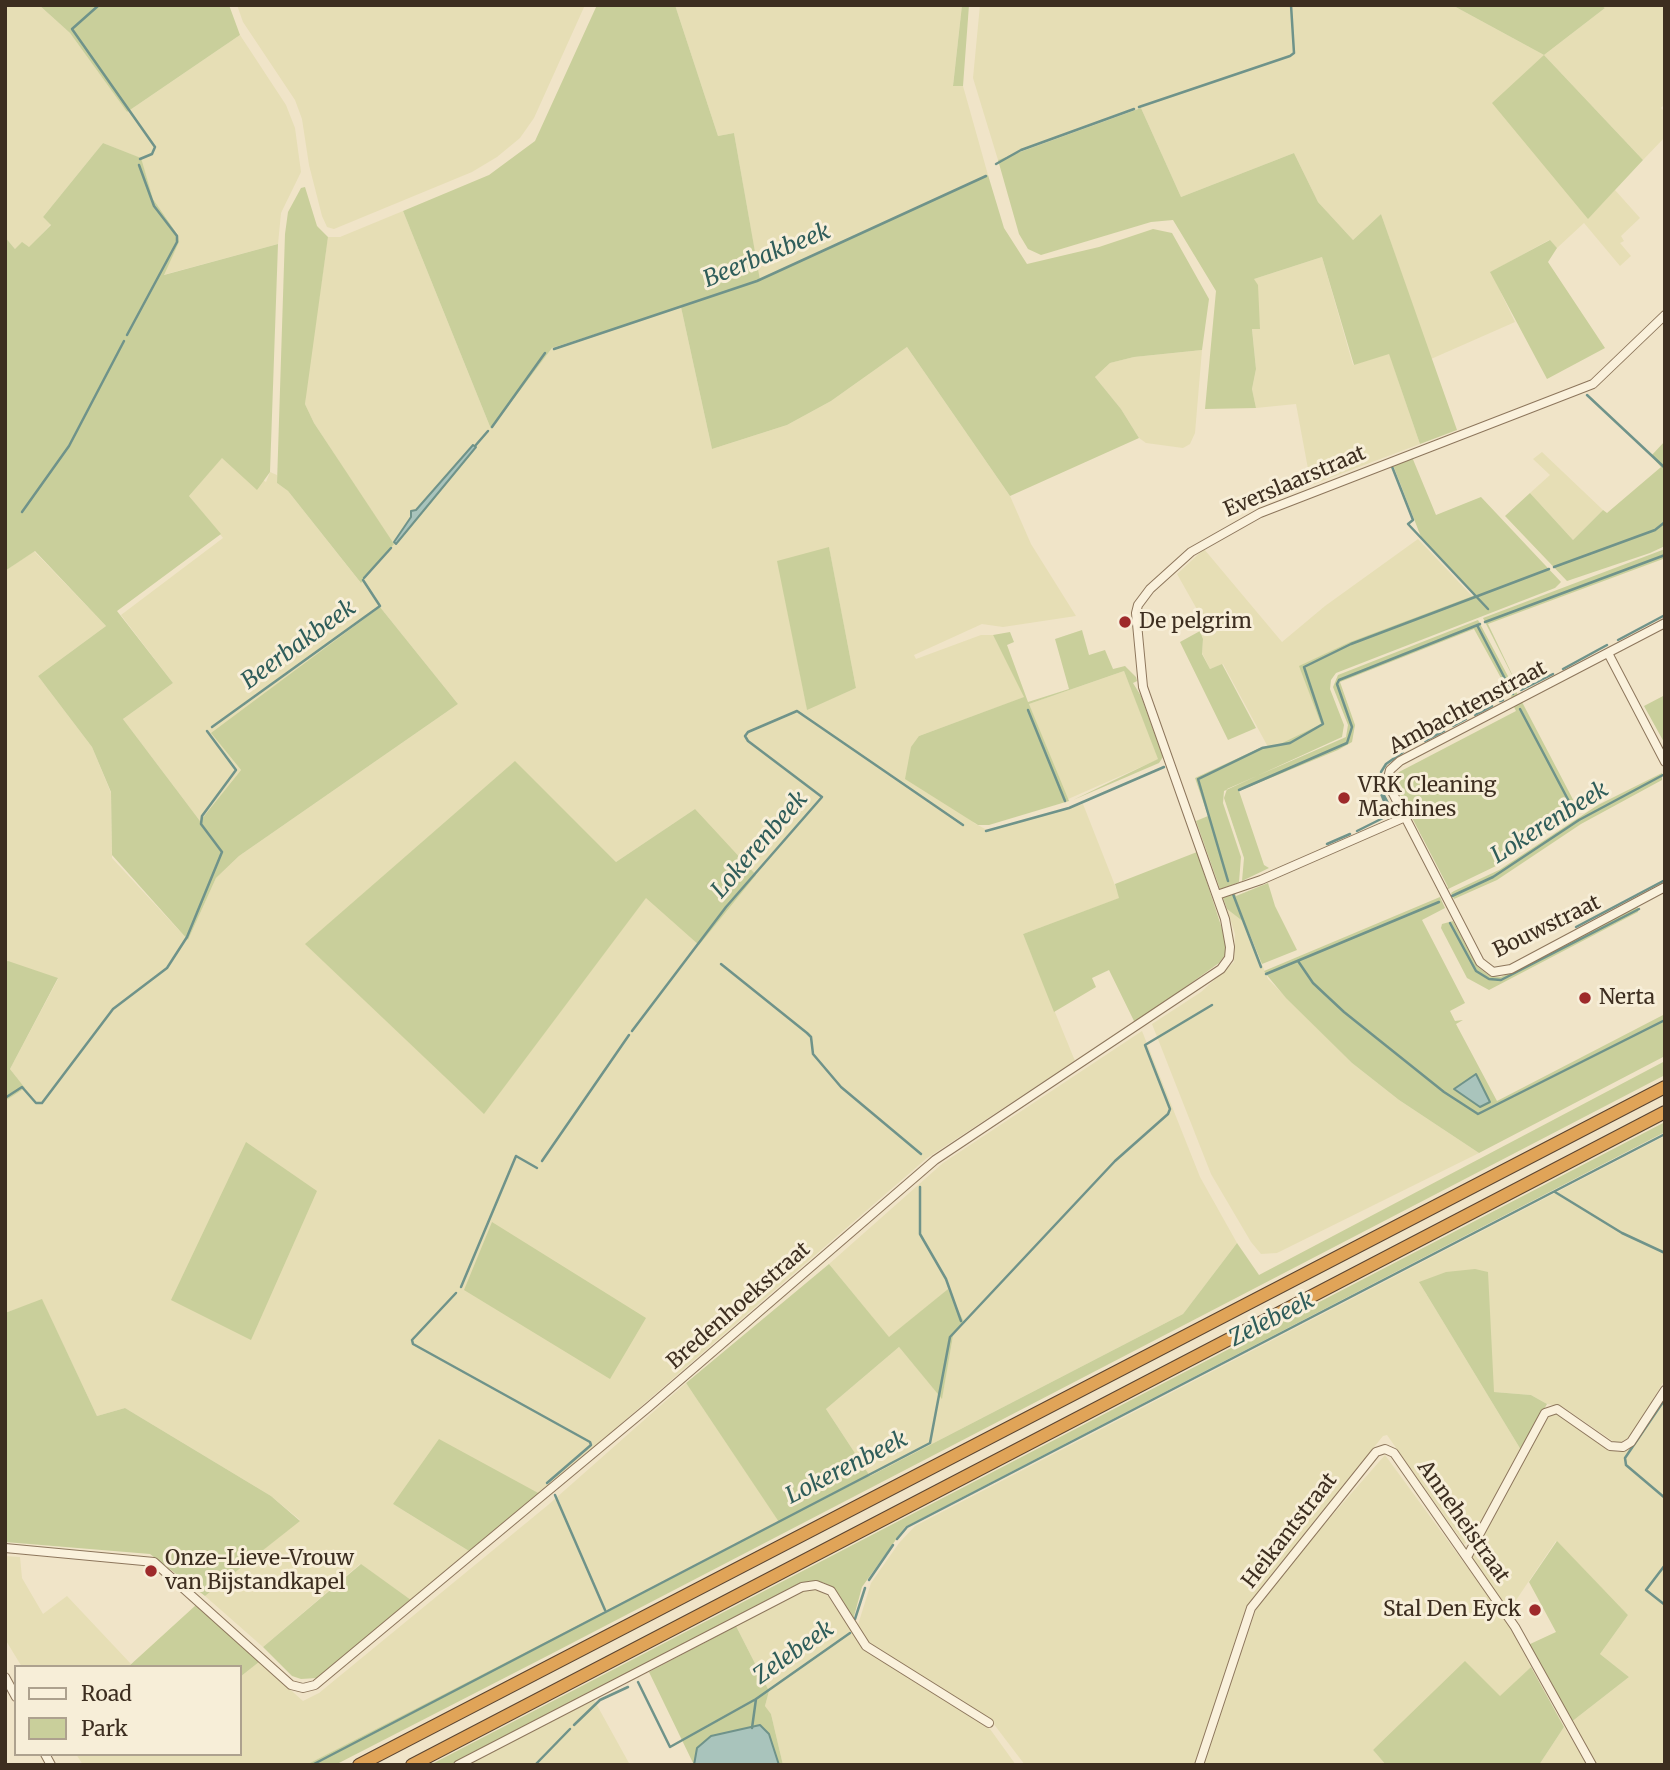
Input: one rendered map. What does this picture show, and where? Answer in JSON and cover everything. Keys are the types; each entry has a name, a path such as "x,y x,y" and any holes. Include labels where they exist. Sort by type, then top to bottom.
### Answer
{"highway":[{"path":"359,1765 1665,1087"},
{"path":"412,1765 1665,1112"}],"street":[{"name":"Everslaarstraat","path":"1221,969 1229,958 1230,947 1217,895 1145,696 1136,613 1142,598 1191,552 1261,513 1593,384 1665,315"},
{"name":"Ambachtenstraat","path":"1403,818 1387,782 1394,765 1665,623"},
{"path":"1608,653 1665,762"},
{"path":"1217,895 1403,818"},
{"name":"Bouwstraat","path":"1403,818 1479,962 1493,972 1511,969 1665,887"},
{"name":"Bredenhoekstraat","path":"5,1548 155,1562 297,1688 316,1685 640,1415 935,1160 1221,969"},
{"path":"1467,1557 1545,1413 1557,1409 1610,1446 1623,1447 1631,1442 1665,1390"},
{"name":"Anneheistraat","path":"1385,1449 1394,1454 1515,1627 1592,1765"},
{"name":"Heikantstraat","path":"1199,1765 1251,1608 1376,1452 1385,1449"},
{"path":"458,1765 802,1587 816,1585 831,1591 866,1646 989,1723"},
{"path":"5,1677 14,1693"}],"shaded area":[{"path":"5,5 39,5 70,33 127,112 240,35 286,105 295,128 301,172 281,213 278,244 163,275 179,242 178,234 153,199 140,158 103,143 43,217 51,224 29,248 15,249 5,237"},
{"path":"237,5 585,5 534,118 520,138 497,157 472,172 334,229 327,227 322,216 309,165 302,119 295,100 243,22"},
{"path":"675,5 962,5 953,85 963,86 988,175 760,281 734,133 718,136"},
{"path":"980,5 1452,5 1544,55 1588,218 1615,190 1640,218 1621,236 1624,241 1620,243 1631,256 1620,266 1584,223 1557,248 1549,240 1491,272 1515,322 1431,359 1381,214 1353,240 1318,202 1294,153 1181,197 1141,108 998,160 973,78"},
{"path":"1600,5 1665,5 1665,104 1661,108 1665,112 1665,137 1643,160 1544,55 1605,8"},
{"path":"403,211 491,429 552,348 681,307 712,449 787,425 831,401 907,347 1010,496 1031,544 1076,616 1003,627 982,624 914,655 916,659 981,635 993,635 1025,697 919,736 974,823 989,831 1083,804 1120,898 1023,934 1075,1061 927,1158 540,1494 393,1504 469,1551 411,1600 360,1564 263,1647 205,1596 300,1520 271,1496 125,1408 97,1416 42,1300 5,1313 5,1101 25,1088 10,1069 58,979 5,962 5,571 34,551 106,626 38,676 92,747 111,793 112,858 188,940 216,878 239,856 458,704 380,607 212,734 241,770 200,821 123,719 173,683 121,615 223,538 189,496 222,457 266,482 270,472 277,475 277,483 288,491 360,582 393,544 314,423 305,404 328,237 340,237","holes":["829,548 856,688 807,709 778,562","515,762 616,862 695,809 646,897 484,1113 306,944"]},
{"path":"1322,257 1353,365 1389,353 1420,444 1311,485 1296,404 1256,408 1252,389 1256,369 1252,328 1260,329 1254,279"},
{"path":"1202,350 1195,433 1190,444 1183,448 1146,443 1139,438 1121,409 1095,377 1110,363 1134,357"},
{"path":"1542,452 1603,510 1573,540 1530,493 1550,475 1533,459"},
{"path":"1418,539 1472,596 1350,642 1300,666 1321,724 1278,745 1268,747 1223,664 1210,669 1202,653 1203,639 1200,631 1207,627 1177,574 1204,549 1282,642 1325,606"},
{"path":"1124,671 1159,759 1066,800 1029,704"},
{"path":"1227,909 1245,923 1268,979 1352,1063 1399,1100 1479,1153 1277,1253 1261,1254 1251,1242 1211,1174 1152,1024 1201,992 1234,962 1235,934"},
{"path":"1142,1031 1200,1177 1237,1243 1183,1314 870,1476 826,1409 899,1347 942,1398 953,1336 948,1289 889,1338 829,1264 943,1163"},
{"path":"1665,1136 1665,1379 1631,1437 1617,1444 1563,1407 1547,1404 1531,1395 1494,1392 1419,1282 1521,1450 1473,1540 1464,1544 1387,1435 1383,1436 1249,1603 1231,1666 1194,1765 1025,1765 993,1723 869,1644 857,1628 871,1583 899,1543 915,1526"},
{"path":"686,1383 780,1522 306,1765 83,1765 77,1756 242,1756 242,1675 259,1662 303,1701 319,1693 548,1505"},
{"path":"1665,1397 1665,1765 1596,1765 1570,1723 1629,1677 1600,1654 1628,1615 1556,1541 1508,1612 1472,1558 1546,1417 1556,1412 1618,1452 1636,1442"},
{"path":"1385,1455 1506,1620 1531,1667 1500,1697 1488,1685 1373,1750 1386,1765 1202,1765 1256,1609 1307,1544"},
{"path":"5,1556 20,1557 22,1578 43,1614 67,1596 131,1664 21,1665 5,1639"},
{"path":"807,1589 816,1589 828,1596 863,1648 990,1729 1016,1765 783,1765 771,1714 765,1706 769,1691 736,1626"},
{"path":"593,1698 630,1765 466,1765"},
{"path":"1564,1727 1588,1765 1539,1765"}],"green space":[{"path":"39,5 229,5 240,35 127,112 70,33"},
{"path":"597,5 675,5 718,136 734,133 760,280 988,175 1004,228 1027,264 1099,247 1153,229 1172,233 1209,299 1202,350 1134,357 1110,363 1095,377 1121,409 1139,438 1010,496 907,347 831,401 787,425 712,449 681,307 552,348 491,429 403,211 489,175 535,141"},
{"path":"962,5 969,5 963,86 953,86"},
{"path":"1452,5 1600,5 1605,8 1544,55"},
{"path":"1544,55 1643,160 1588,219 1492,103"},
{"path":"1141,108 1181,197 1294,153 1318,202 1353,240 1381,214 1457,430 1420,444 1389,354 1354,365 1322,257 1254,279 1258,285 1260,329 1252,329 1256,369 1252,389 1256,408 1205,409 1216,291 1173,220 1151,222 1041,255 1028,249 1019,234 998,160"},
{"path":"103,143 141,158 153,199 178,235 179,242 164,275 278,244 270,472 257,490 222,458 189,496 221,534 117,611 173,683 123,719 200,821 241,770 211,733 380,607 458,704 239,856 216,878 188,940 112,855 111,792 92,747 38,676 106,626 35,551 5,571 5,237 15,249 22,242 29,247 51,225 43,217"},
{"path":"305,187 317,226 328,237 305,404 314,423 394,544 361,583 288,491 277,483 285,234 288,212 301,188"},
{"path":"1550,240 1557,248 1548,262 1605,348 1547,379 1490,272"},
{"path":"1665,441 1665,546 1567,581 1505,516 1530,493 1573,540 1603,510 1607,513 1661,467 1651,456"},
{"path":"1412,457 1436,515 1481,497 1561,582 1555,588 1336,673 1331,680 1330,689 1344,725 1342,737 1224,791 1223,803 1241,857 1239,882 1232,885 1236,896 1268,883 1275,906 1297,950 1262,964 1245,923 1227,909 1196,821 1208,816 1195,778 1262,747 1278,745 1321,724 1299,666 1350,642 1475,595 1421,537 1393,465"},
{"path":"829,547 856,688 807,710 777,561"},
{"path":"1665,549 1663,559 1488,624 1521,693 1483,618"},
{"path":"1478,620 1518,695 1512,698 1474,629 1340,682 1355,725 1352,742 1239,791 1264,865 1269,868 1242,881 1244,858 1224,798 1227,789 1346,737 1348,725 1333,687 1338,675"},
{"path":"1082,630 1089,655 1105,650 1113,669 1125,666 1136,677 1137,681 1133,683 1141,696 1163,757 1159,763 1073,800 1158,759 1124,671 1029,704 1069,801 989,825 978,825 905,779 911,747 919,736 1024,697 993,635 1010,632 1014,642 1007,645 1028,702 1069,689 1055,639"},
{"path":"1200,631 1203,639 1202,654 1210,669 1222,664 1256,728 1228,740 1180,642"},
{"path":"1665,695 1665,744 1644,706"},
{"path":"1522,702 1579,811 1496,866 1446,890 1448,887 1395,785 1395,778 1399,772 1516,711 1514,707"},
{"path":"515,761 616,862 695,809 756,875 699,945 646,898 484,1114 305,944"},
{"path":"1662,773 1662,780 1581,824 1497,880 1454,899 1451,893 1454,891 1499,870 1598,805"},
{"path":"1197,852 1226,941 1225,955 1219,963 1135,1023 1109,970 1092,978 1096,987 1054,1012 1023,934 1119,898 1115,884"},
{"path":"1440,897 1445,908 1422,920 1465,1003 1450,1011 1455,1021 1463,1020 1456,1024 1497,1101 1665,1014 1665,1056 1479,1153 1399,1100 1352,1063 1286,998 1264,971"},
{"path":"1638,906 1638,912 1489,990 1467,978 1441,928 1442,924 1453,921 1477,966 1490,976 1501,977"},
{"path":"5,962 58,978 10,1069 25,1088 5,1101"},
{"path":"1665,1061 1665,1075 551,1654 335,1765 306,1765 779,1522 686,1383 829,1264 889,1337 948,1289 964,1322 953,1336 942,1399 899,1347 826,1409 870,1476 1183,1314 1237,1243 1259,1275"},
{"path":"1665,1122 1665,1132 905,1527 862,1587 853,1620 830,1586 822,1582 802,1582 450,1765 430,1765"},
{"path":"246,1142 317,1191 251,1340 171,1300"},
{"path":"492,1222 646,1318 610,1379 464,1290"},
{"path":"1475,1269 1488,1272 1494,1392 1531,1395 1547,1404 1521,1450 1419,1282 1446,1272"},
{"path":"42,1299 97,1416 125,1408 271,1496 300,1521 205,1596 150,1554 5,1542 5,1313"},
{"path":"439,1439 540,1494 469,1551 393,1504"},
{"path":"1557,1541 1628,1615 1600,1654 1629,1677 1570,1723 1528,1645 1556,1632 1529,1582"},
{"path":"361,1564 411,1600 317,1678 301,1679 292,1676 263,1647"},
{"path":"196,1605 259,1662 242,1675 242,1665 130,1665"},
{"path":"736,1626 769,1691 765,1706 771,1714 783,1765 694,1765 649,1672"},
{"path":"1465,1661 1500,1696 1531,1667 1564,1727 1539,1765 1386,1765 1373,1750"}],"water":[{"path":"473,445 476,447 396,544 394,542 411,517 411,511 416,510"},
{"path":"1476,1074 1490,1102 1480,1107 1454,1089"},
{"path":"760,1725 769,1734 779,1765 694,1765 697,1748 711,1736"}],"waterway":[{"path":"99,5 72,29 155,147 152,154 140,159"},
{"name":"Beerbakbeek","path":"1139,107 1290,56 1294,53 1291,5"},
{"name":"Beerbakbeek","path":"996,164 1021,150 1134,109"},
{"path":"127,335 177,242 177,236 154,206 139,165"},
{"name":"Beerbakbeek","path":"554,349 757,281 986,176"},
{"path":"22,512 69,446 124,341"},
{"name":"Beerbakbeek","path":"492,427 545,353"},
{"path":"1587,395 1665,468"},
{"name":"Beerbakbeek","path":"475,446 488,431"},
{"path":"1391,464 1413,520 1408,524 1488,609"},
{"path":"1554,567 1655,530 1665,522"},
{"name":"Beerbakbeek","path":"364,578 391,548"},
{"path":"1485,622 1665,555"},
{"path":"1228,881 1198,779 1262,748 1290,743 1323,724 1304,667 1351,644 1549,569"},
{"name":"Beerbakbeek","path":"212,727 380,606 363,580"},
{"path":"1618,640 1665,615"},
{"path":"1239,790 1347,743 1352,727 1337,684 1339,680 1480,624"},
{"path":"1477,625 1513,694"},
{"path":"1563,669 1607,645"},
{"path":"1521,690 1553,674"},
{"path":"1475,715 1492,706"},
{"path":"1520,709 1573,809"},
{"path":"1028,710 1065,801"},
{"name":"Lokerenbeek","path":"632,1031 726,907 822,797 748,741 745,736 748,732 797,711 963,825"},
{"path":"1453,726 1466,719"},
{"name":"Beerbakbeek","path":"5,1098 22,1087 36,1103 42,1103 113,1009 167,968 187,937 222,852 201,824 202,816 236,770 207,731"},
{"path":"1425,741 1444,731"},
{"path":"1381,772 1386,764 1403,752"},
{"name":"Lokerenbeek","path":"986,831 1069,808 1164,767"},
{"name":"Lokerenbeek","path":"1452,896 1493,877 1579,820 1663,775"},
{"path":"1378,786 1386,806"},
{"path":"1357,831 1387,816 1388,803 1379,786"},
{"path":"1327,844 1350,834"},
{"path":"1576,927 1665,880"},
{"path":"1233,894 1261,967"},
{"name":"Lokerenbeek","path":"1266,974 1439,902"},
{"path":"1450,923 1476,971 1489,979 1501,980 1639,909"},
{"path":"1298,961 1313,983 1344,1012 1444,1092 1478,1114 1665,1020"},
{"path":"721,964 807,1033 811,1037 813,1054 841,1087 921,1154"},
{"name":"Lokerenbeek","path":"312,1765 930,1443 950,1337 1115,1161 1168,1114 1170,1109 1145,1045 1212,1005"},
{"name":"Lokerenbeek","path":"542,1161 629,1035"},
{"name":"Zelebeek","path":"897,1539 907,1527 1665,1134"},
{"name":"Lokerenbeek","path":"461,1287 516,1156 537,1168"},
{"path":"920,1187 920,1234 946,1279 961,1321"},
{"path":"1555,1192 1622,1233 1665,1253"},
{"name":"Lokerenbeek","path":"456,1293 412,1340 413,1344 590,1442 591,1445 547,1483"},
{"path":"1665,1399 1625,1458 1626,1465 1665,1498"},
{"name":"Lokerenbeek","path":"555,1495 605,1610"},
{"name":"Zelebeek","path":"869,1580 893,1545"},
{"path":"1665,1565 1646,1590 1665,1605"},
{"name":"Zelebeek","path":"855,1619 865,1588"},
{"name":"Zelebeek","path":"752,1728 756,1699 850,1633"},
{"name":"Zelebeek","path":"638,1682 670,1747 756,1699"},
{"name":"Zelebeek","path":"574,1725 600,1700 628,1687"},
{"name":"Zelebeek","path":"535,1765 570,1729"}],"place":[{"name":"De pelgrim","path":"1125,622"},
{"name":"VRK Cleaning Machines","path":"1344,798"},
{"name":"Nerta","path":"1585,998"},
{"name":"Onze-Lieve-Vrouw van Bijstandkapel","path":"151,1571"},
{"name":"Stal Den Eyck","path":"1535,1610"}]}
